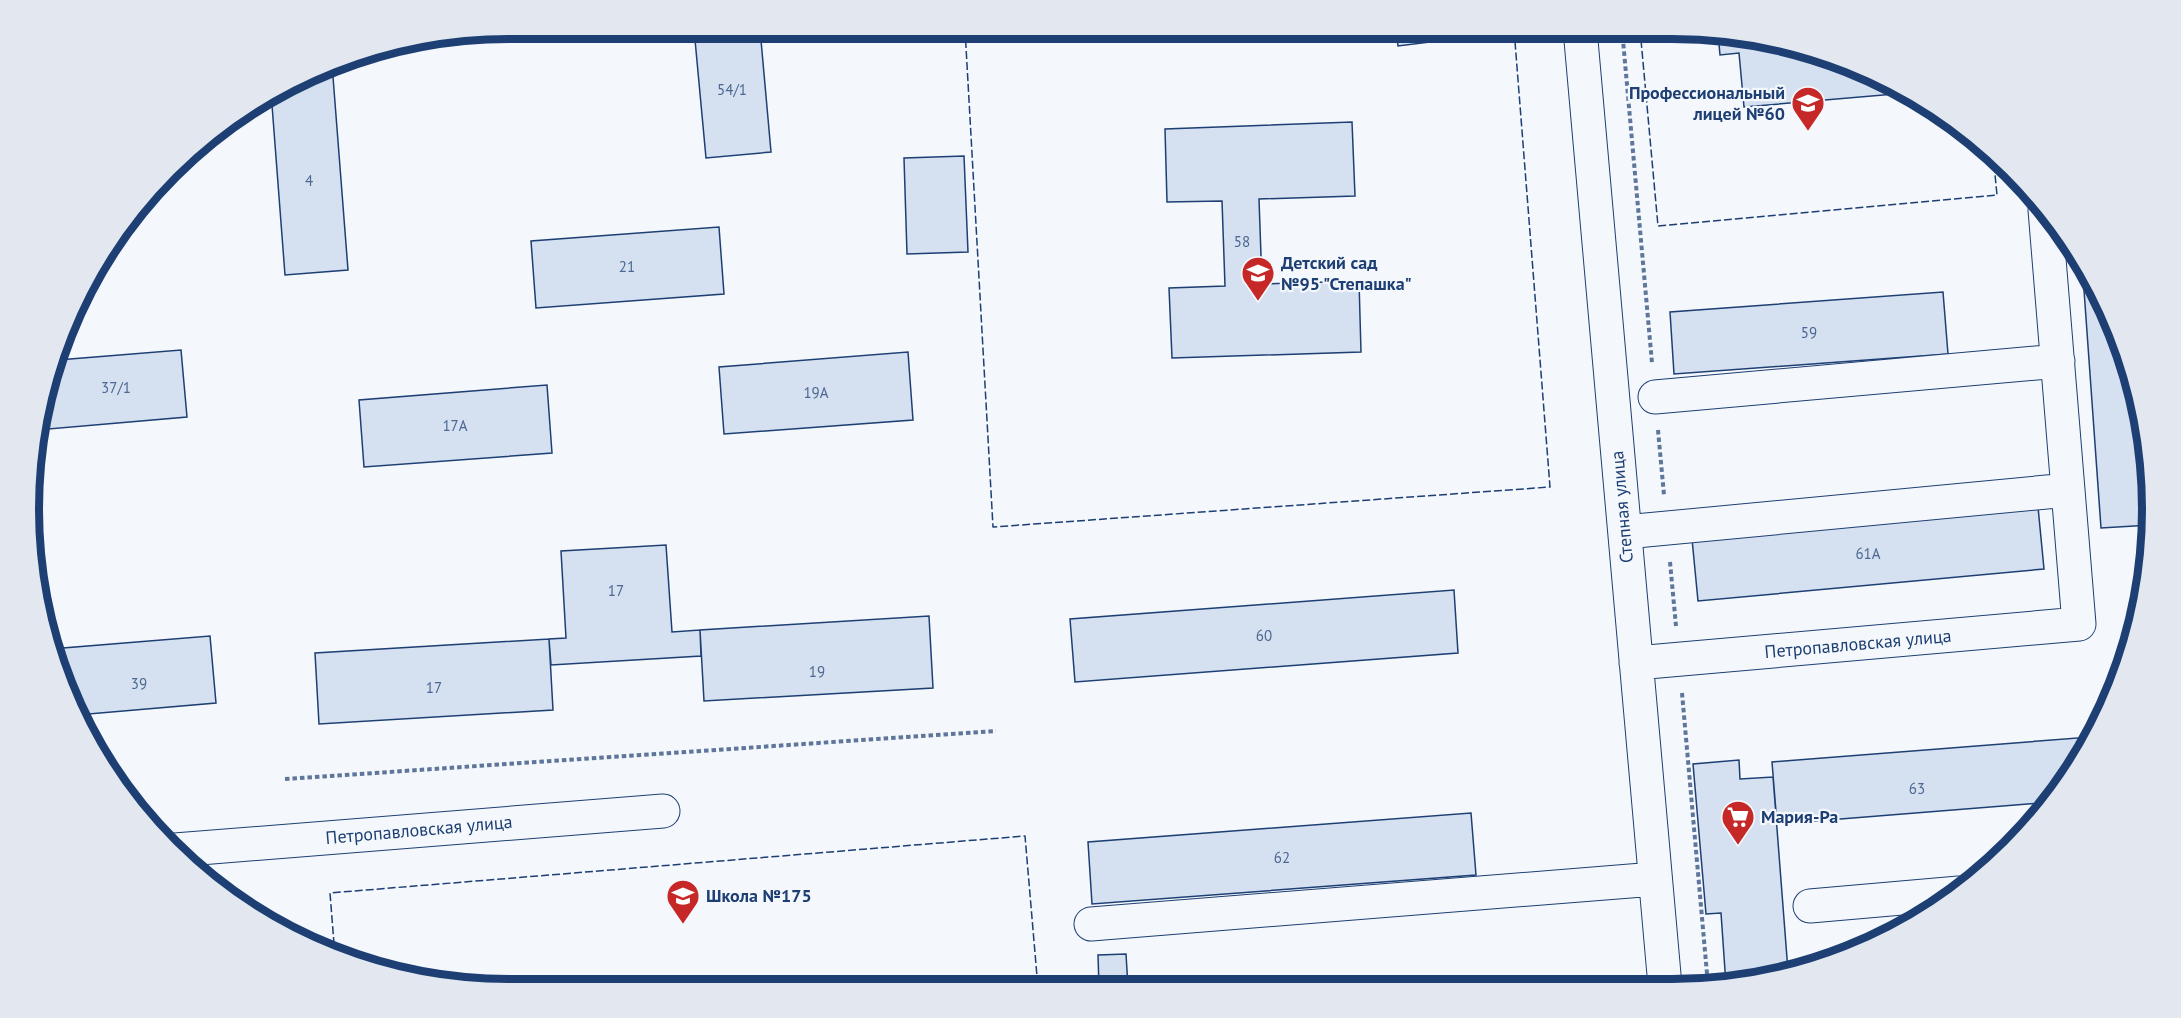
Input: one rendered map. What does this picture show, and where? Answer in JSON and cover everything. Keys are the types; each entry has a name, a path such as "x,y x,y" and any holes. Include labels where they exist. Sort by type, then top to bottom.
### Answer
{"street":[{"name":"Степная улица","path":"1581,39 1664,979"},
{"path":"1625,532 2068,490 2046,225"},
{"path":"1655,397 2058,361"},
{"name":"Петропавловская улица","path":"1636,663 2079,624 2068,490"},
{"name":"Петропавловская улица","path":"186,849 663,811"},
{"path":"1091,924 1655,879"},
{"path":"1810,906 1939,895"}],"path":[{"path":"285,780 996,731"}],"building":[{"path":"695,39 761,39 771,152 706,158"},
{"path":"1397,39 1454,39 1398,46"},
{"path":"1719,42 1764,48 1823,64 1893,94 1744,107 1739,53 1720,55"},
{"path":"333,74 348,270 285,275 272,103 301,87"},
{"path":"1352,122 1355,196 1259,199 1262,284 1359,281 1361,352 1172,358 1169,288 1225,286 1222,201 1167,202 1165,129"},
{"path":"964,156 968,252 907,254 904,158"},
{"path":"719,227 724,294 536,308 531,241"},
{"path":"2083,282 2106,329 2126,387 2133,417 2141,478 2141,526 2101,528"},
{"path":"1943,292 1948,354 1674,374 1670,312"},
{"path":"181,350 187,417 46,429 64,360"},
{"path":"908,352 913,420 724,434 719,367"},
{"path":"547,385 552,453 364,467 359,400"},
{"path":"2038,507 2044,569 1698,601 1692,539"},
{"path":"666,545 672,632 700,630 701,656 551,665 549,639 566,638 561,551"},
{"path":"1454,590 1458,653 1075,682 1070,619"},
{"path":"929,616 933,688 704,701 700,630"},
{"path":"210,636 216,703 86,714 60,648"},
{"path":"549,639 553,710 319,724 315,653"},
{"path":"2083,738 2063,770 2038,803 1777,824 1772,762"},
{"path":"1739,760 1740,779 1773,777 1787,965 1725,976 1721,913 1706,914 1693,764"},
{"path":"1471,813 1476,875 1092,904 1088,842"},
{"path":"1126,954 1128,979 1099,979 1098,955"}],"fence":[{"path":"966,39 993,527 1550,487 1515,39"},
{"path":"1641,39 1658,226 1997,195 1994,168"},
{"path":"334,945 330,893 1025,836 1037,979"}],"place":[{"name":"Профессиональный лицей №60","path":"1808,132"},
{"name":"Детский сад №95 \"Степашка\"","path":"1258,302"},
{"name":"Мария-Ра","path":"1738,846"},
{"name":"Школа №175","path":"683,925"}]}
